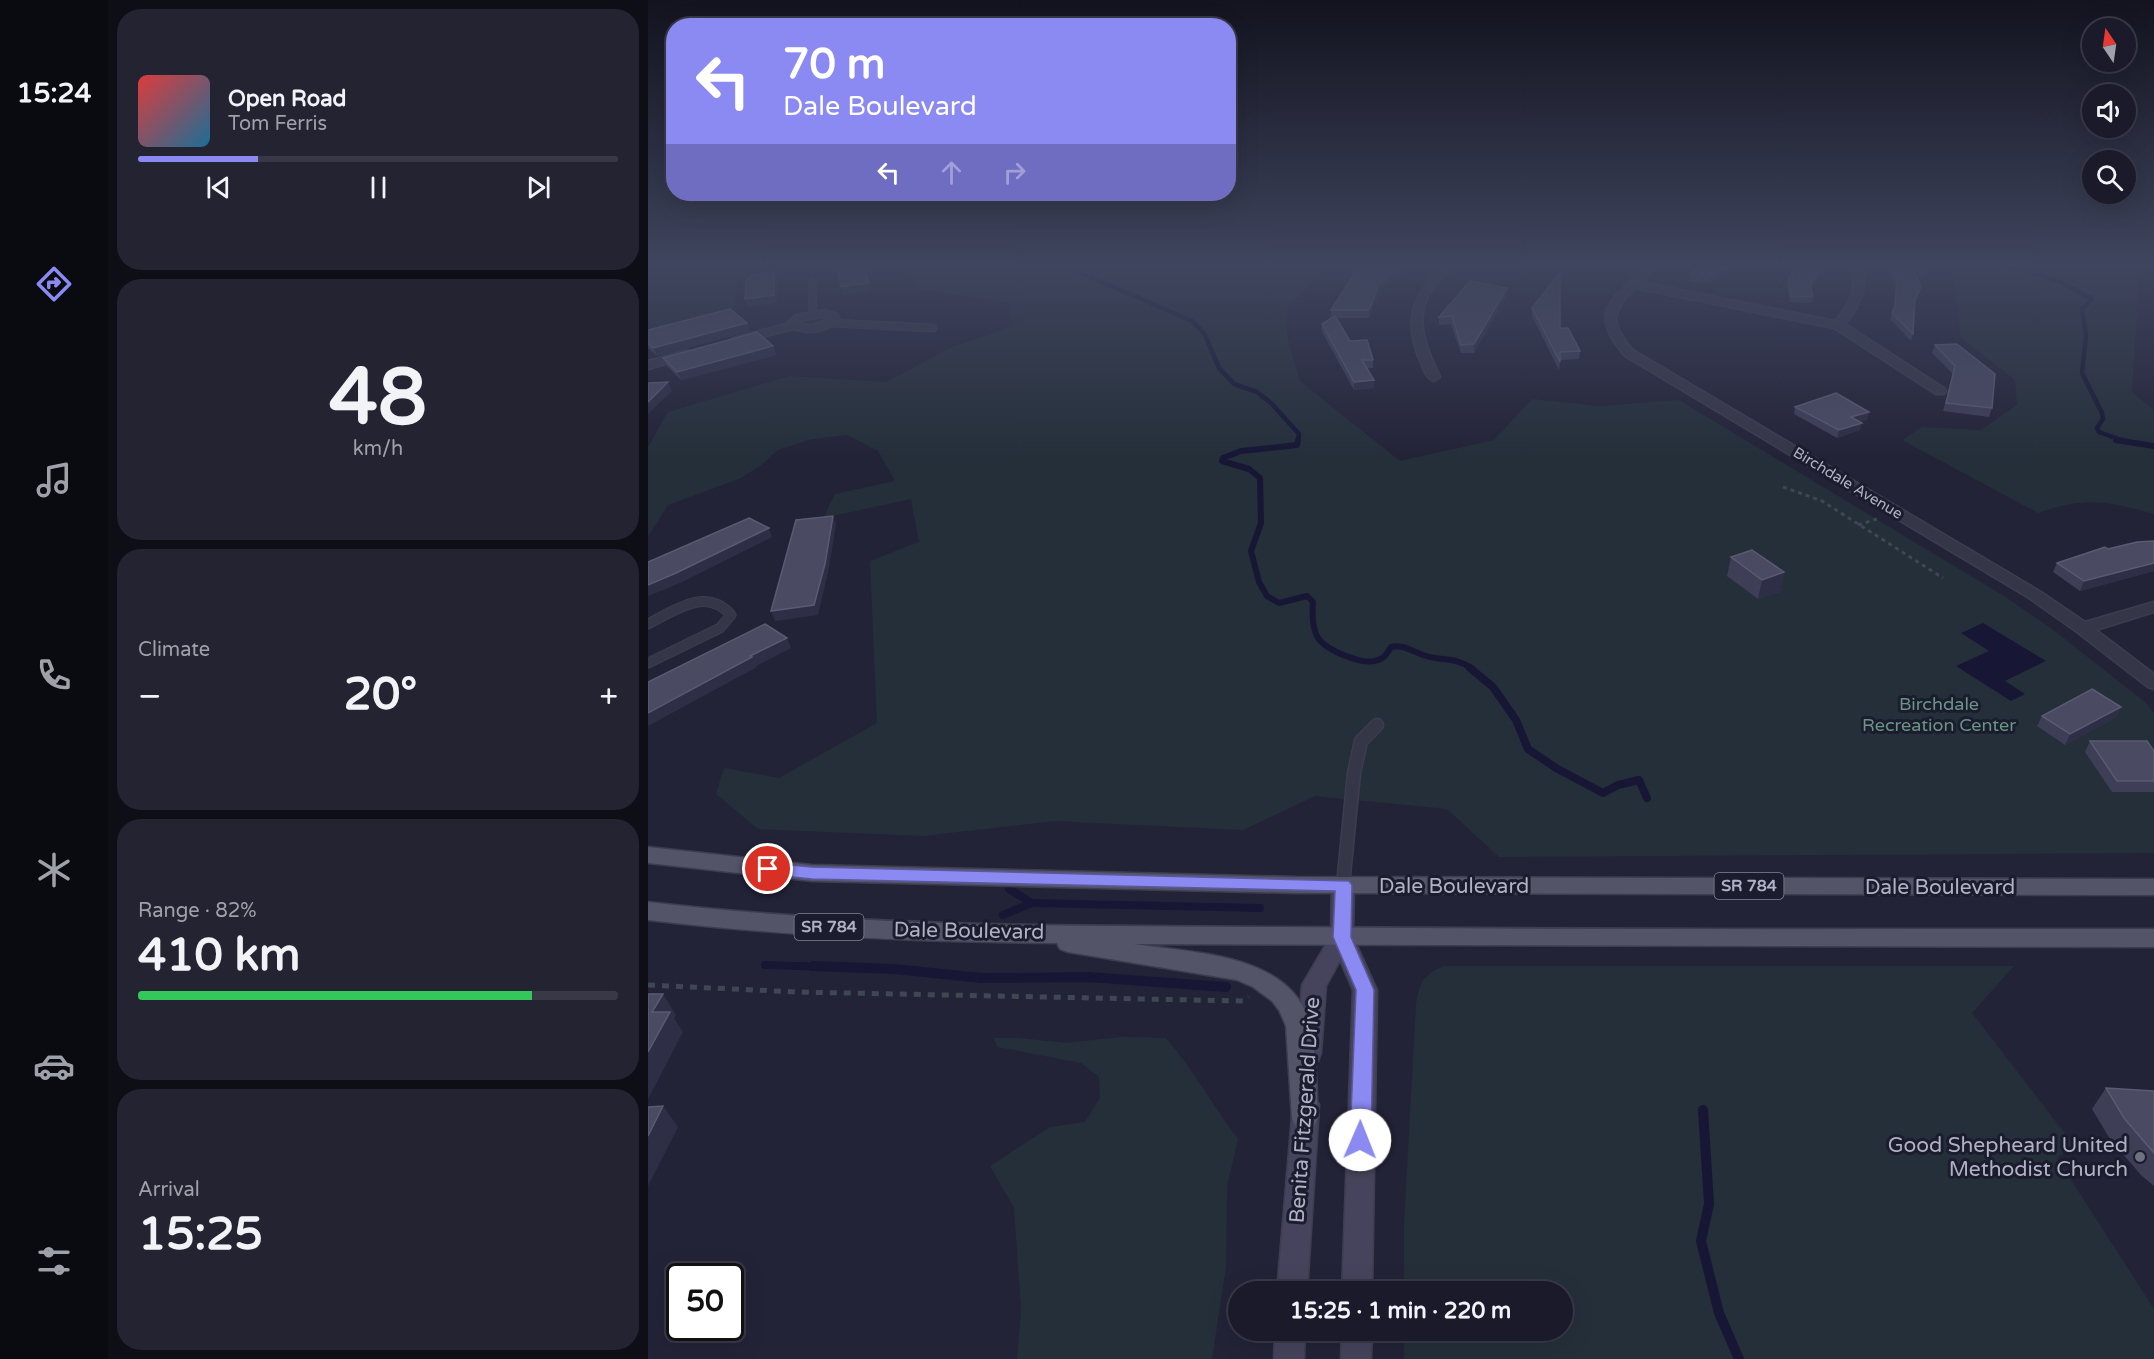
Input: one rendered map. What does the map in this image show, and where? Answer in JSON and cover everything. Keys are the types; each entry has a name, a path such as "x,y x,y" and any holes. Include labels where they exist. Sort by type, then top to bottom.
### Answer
{"main road":[{"name":"Dale Boulevard","path":"648,855 812,873 1343,885 2154,887"},
{"name":"Benita Fitzgerald Drive","path":"1343,885 1342,937 1365,990 1357,1281"},
{"name":"Dale Boulevard","path":"648,911 694,918 806,927 1010,933 1342,937 2154,938"},
{"path":"1010,933 1227,968 1252,974 1266,981 1287,1001 1295,1014 1298,1026 1305,1118"},
{"name":"Benita Fitzgerald Drive","path":"1294,1281 1314,985 1342,937"},
{"path":"1289,1359 1290,1341"},
{"path":"1356,1341 1356,1359"}],"street":[{"path":"728,343 780,329"},
{"path":"1417,329 1421,353 1434,377"},
{"name":"Birchdale Avenue","path":"1611,329 1616,339 1629,353 1980,562 2083,628 2154,683"},
{"path":"1845,329 1940,391"},
{"path":"648,365 694,352"},
{"path":"2083,628 2154,607"}],"lane":[{"path":"648,624 694,601 703,600 716,603 731,615 728,622 720,628 648,663"},
{"path":"1343,885 1354,773 1361,741 1377,725"}],"path":[{"path":"1783,487 1822,501 1943,578"},
{"path":"1859,525 1869,521"},
{"path":"648,985 941,996 1135,997 1243,1001 1251,995"}],"green space":[{"name":"Birchdale Recreation Center","path":"1004,329 1287,329 1300,381 1400,461 1494,440 1532,399 1599,406 1679,400 2007,598 2052,629 2145,702 2154,713 2154,853 1499,857 1447,809 1315,796 1243,830 1055,821 923,836 758,829 716,794 724,768 779,778 877,723 870,561 919,542 911,499 823,518 835,494 895,481 878,451 847,435 812,439 778,450 760,466 739,479 668,505 648,537 648,447 668,412 789,376 886,382 952,347"},
{"path":"1960,329 2136,329 2132,392 2154,410 2154,514 2096,502 2070,504 2038,513 1902,440 1922,427 1981,430 2017,405 2015,380 1961,338"},
{"path":"1444,966 2014,966 1972,1013 2074,1145 2057,1158 2154,1309 2154,1359 1404,1359 1404,1341 1573,1341 1573,1281 1404,1281 1404,1224 1416,1004 1419,990 1431,972"},
{"path":"1121,1037 1166,1038 1238,1139 1227,1186 1226,1267 1212,1359 1017,1359 1021,1309 1014,1208 990,1166 1050,1127 1085,1122 1100,1098 1099,1077 1081,1063 998,1047 993,1038 1066,1043"}],"shaded area":[{"path":"1983,623 2046,661 2005,681 2025,694 2011,701 1956,666 1989,651 1961,633"}],"building":[{"path":"723,329 653,348 648,343 648,330"},
{"path":"1325,329 1343,329 1350,341 1367,340 1373,360 1362,360 1374,380 1354,382"},
{"path":"1456,329 1483,329 1474,344 1461,345"},
{"path":"1543,329 1569,329 1580,351 1560,352 1560,362"},
{"path":"757,332 773,346 677,372 663,358"},
{"path":"1957,344 1995,374 1992,408 1946,403 1955,366 1935,345"},
{"path":"668,382 648,402 648,383"},
{"path":"1836,393 1869,412 1851,417 1862,423 1839,430 1795,407"},
{"path":"833,516 825,564 814,605 771,611 796,520"},
{"path":"749,518 769,528 648,585 648,562"},
{"path":"2154,541 2154,563 2084,581 2057,563 2105,547 2108,549 2137,542"},
{"path":"1752,550 1784,572 1762,580 1731,557"},
{"path":"765,624 787,638 648,713 648,682"},
{"path":"2092,689 2121,707 2070,734 2042,716"},
{"path":"2090,741 2147,741 2154,751 2154,781 2117,781"},
{"path":"648,994 663,994 652,1012 670,1012 648,1052"},
{"path":"2106,1088 2154,1091 2154,1153 2124,1118"},
{"path":"663,1106 648,1136 648,1107"}],"waterway":[{"path":"1200,329 1219,368 1234,384 1257,392 1272,404 1299,434 1298,441"},
{"path":"2085,329 2082,373 2102,413 2103,419 2097,428 2099,432 2124,441"},
{"path":"1298,440 1297,445 1241,451 1223,458 1222,461 1249,469 1260,478 1261,523 1251,551 1259,582 1267,596 1279,603 1307,596 1313,602 1314,625 1318,638 1329,648 1346,656 1364,661 1378,660 1386,655 1391,647 1399,646 1430,657 1453,660 1473,669"},
{"path":"2116,440 2154,446"},
{"path":"1470,668 1493,687 1516,720 1528,749 1556,768 1603,793 1618,785 1639,780 1647,798"},
{"path":"1009,889 1032,903"},
{"path":"1003,915 1032,903"},
{"path":"1032,903 1260,908"},
{"path":"765,965 862,968"},
{"path":"813,966 894,969 982,978 1088,977 1226,987"},
{"path":"1703,1110 1709,1204 1701,1241 1719,1313 1739,1359"}],"place":[{"name":"Good Shepheard United Methodist Church","path":"2140,1157"}],"route":[{"path":"768,869 812,873 1343,885 1342,937 1365,990 1360,1140"}]}
